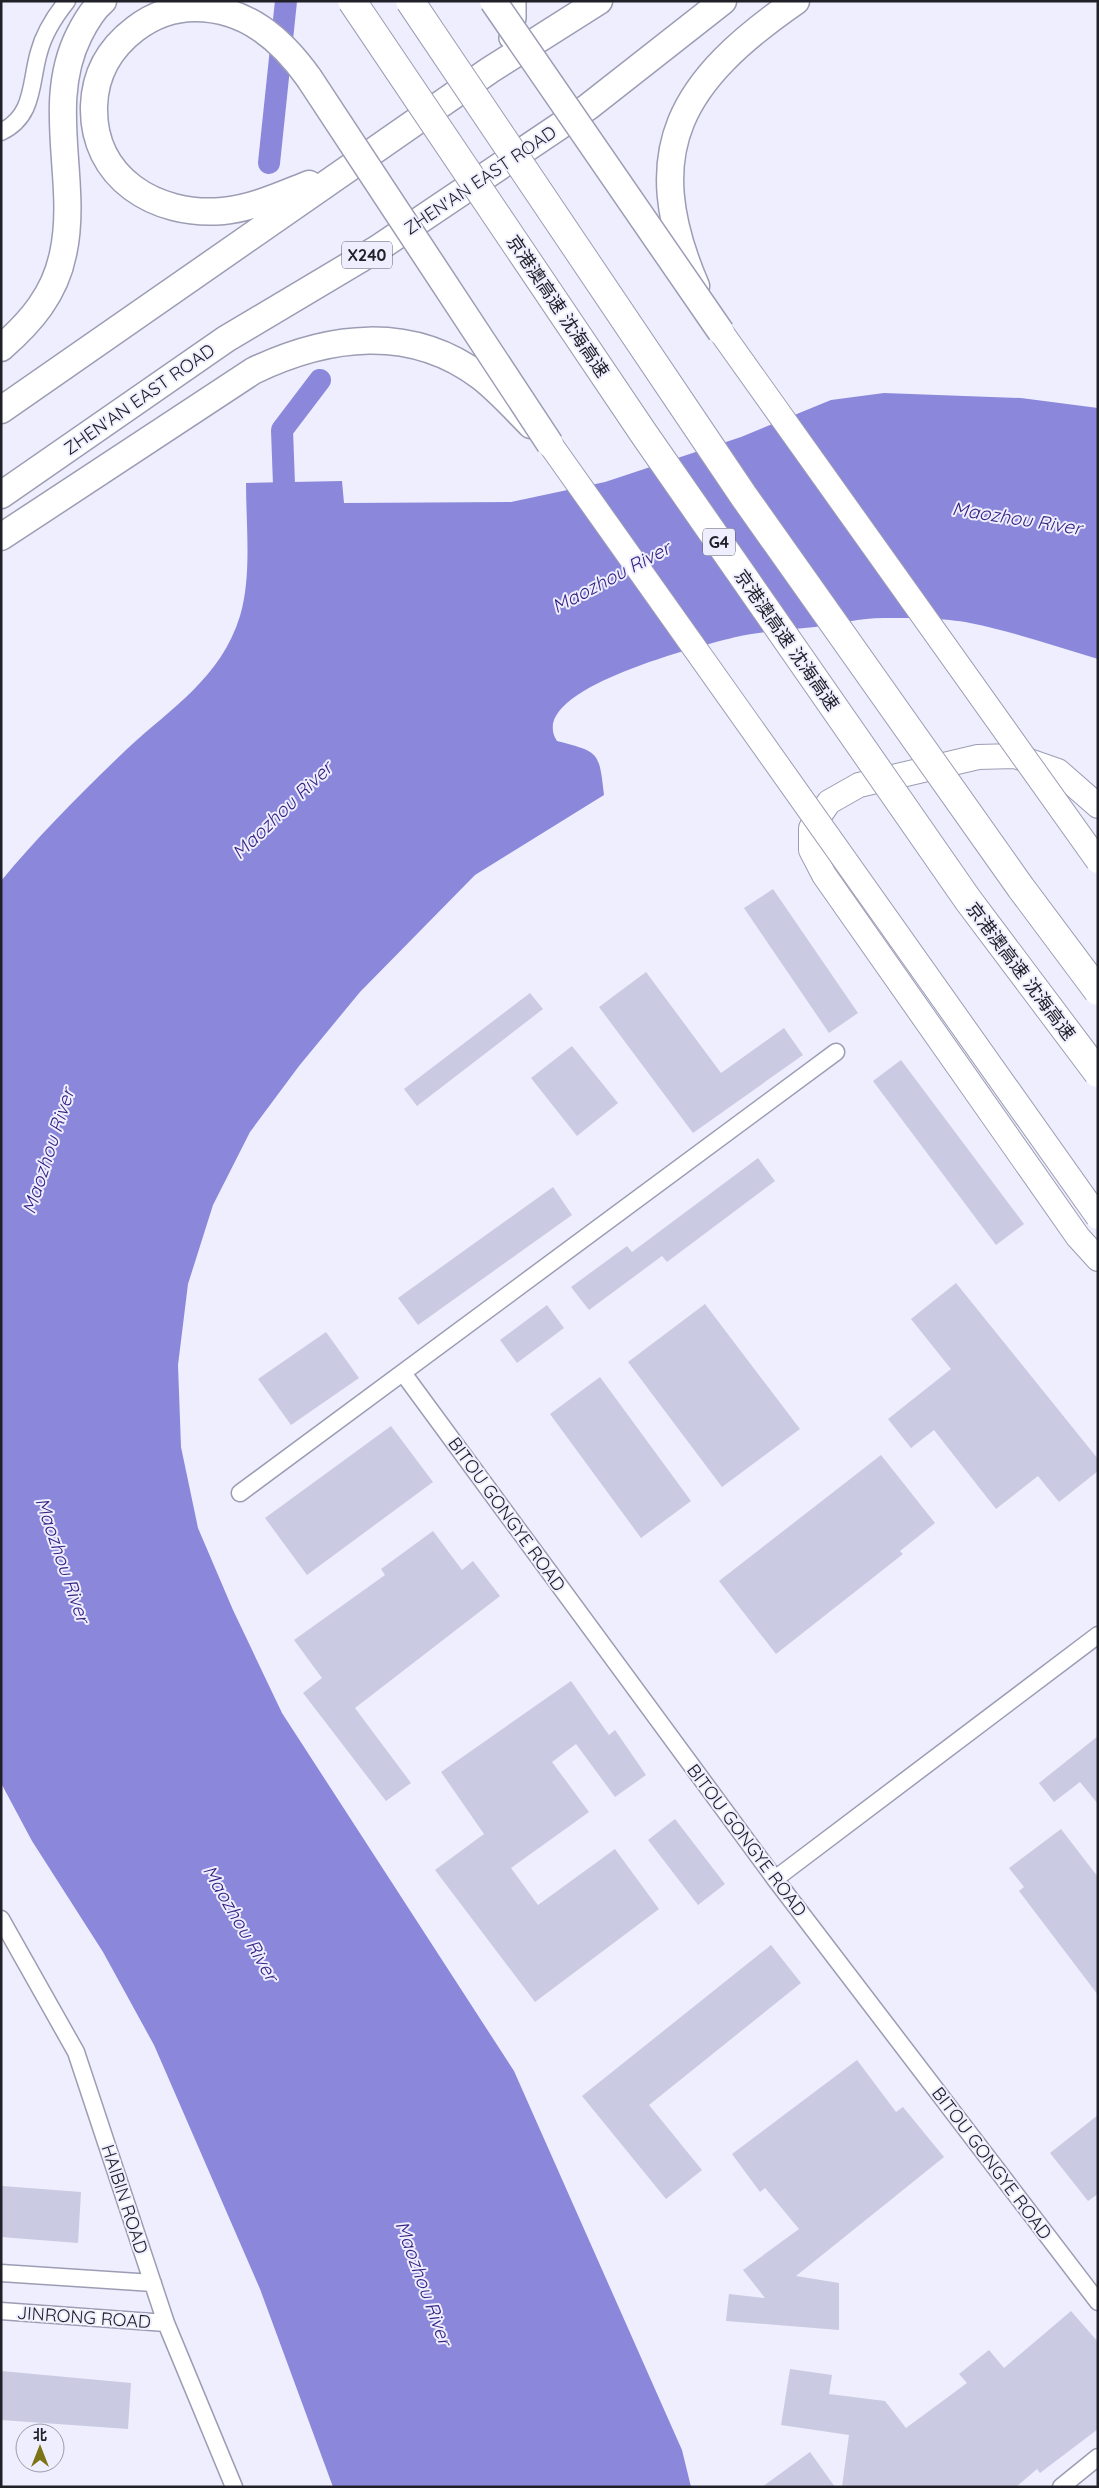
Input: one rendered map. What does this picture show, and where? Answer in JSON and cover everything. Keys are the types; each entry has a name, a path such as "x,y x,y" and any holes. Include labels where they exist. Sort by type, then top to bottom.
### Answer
{"highway":[{"name":"京港澳高速 沈海高速","path":"352,1 644,434 962,892 1098,1073"},
{"name":"G4","path":"410,1 744,495 1021,888 1098,991"}],"main road":[{"path":"1,348 33,318 47,297 63,254 67,227 62,138 63,85 76,42 86,21 103,1"},
{"path":"493,1 721,332 1098,861"},
{"path":"1,410 490,70 599,1"},
{"name":"ZHEN'AN EAST ROAD","path":"1,494 226,339 377,249 588,107 723,1"},
{"path":"721,332 701,296 684,257 676,227 672,195 673,142 689,103 710,73 765,23 796,1"},
{"path":"352,167 266,201 221,211 174,208 155,202 136,190 108,163 95,130 95,92 111,52 126,36 144,22 166,12 188,8 224,11 256,24 286,49 309,78 550,444 1098,1217"},
{"path":"1,537 253,371 278,359 330,343 358,340 384,341 437,353 482,378 550,444"},
{"path":"1098,806 1058,772 1015,756 978,757 859,785 830,802 811,828 811,850 824,876 1078,1236 1098,1259"}],"street":[{"path":"1,132 19,119 30,102 41,44 53,21 67,1"},
{"path":"490,70 507,48 512,34 516,1"},
{"path":"240,1493 836,1052"},
{"name":"BITOU GONGYE ROAD","path":"404,1373 775,1879 1098,2302"},
{"path":"775,1879 1098,1635"},
{"name":"HAIBIN ROAD","path":"1,1919 76,2052 166,2323 234,2487"},
{"path":"1,2272 153,2283"},
{"name":"JINRONG ROAD","path":"1,2311 166,2323"},
{"path":"1060,2487 1098,2457"}],"water":[{"name":"Maozhou River","path":"884,393 1021,398 1098,408 1098,659 1019,635 970,623 950,620 875,618 736,637 656,660 622,672 590,687 566,704 554,722 557,741 582,748 595,756 601,770 604,795 475,875 360,992 299,1066 250,1132 213,1205 188,1284 178,1365 181,1447 198,1528 233,1610 282,1713 514,2071 682,2450 691,2487 333,2487 260,2289 154,2045 103,1952 32,1841 1,1783 1,881 31,846 78,797 127,749 193,690 221,657 231,638 244,601 247,567 246,483 342,481 344,503 511,502 605,482 741,437 831,400"}],"building":[{"path":"773,889 858,1013 829,1033 744,908"},
{"path":"646,972 721,1073 784,1028 803,1055 693,1133 599,1007"},
{"path":"530,993 543,1009 417,1106 404,1089"},
{"path":"572,1046 618,1103 577,1136 531,1078"},
{"path":"901,1060 1024,1224 996,1245 873,1081"},
{"path":"758,1158 775,1181 667,1262 662,1256 589,1310 571,1287 627,1246 632,1252"},
{"path":"553,1187 572,1215 418,1325 398,1298"},
{"path":"956,1283 1098,1459 1098,1471 1059,1502 1038,1476 996,1509 934,1430 911,1448 888,1419 951,1369 911,1319"},
{"path":"705,1304 800,1429 722,1487 628,1362"},
{"path":"547,1305 564,1328 517,1363 500,1340"},
{"path":"326,1332 359,1378 291,1425 258,1379"},
{"path":"600,1377 691,1501 641,1538 550,1414"},
{"path":"391,1426 433,1482 307,1575 265,1518"},
{"path":"881,1455 935,1523 900,1551 903,1554 776,1654 719,1581"},
{"path":"433,1531 462,1570 473,1561 500,1596 355,1708 411,1783 386,1801 303,1693 322,1678 294,1640 385,1575 381,1569"},
{"path":"571,1681 609,1735 615,1730 646,1775 615,1797 576,1744 552,1762 589,1812 511,1868 538,1905 615,1849 659,1909 535,2002 435,1870 484,1834 441,1772"},
{"path":"1098,1736 1098,1804 1080,1782 1054,1802 1039,1783"},
{"path":"675,1819 725,1884 698,1905 648,1840"},
{"path":"1061,1829 1098,1877 1098,1995 1019,1891 1024,1887 1009,1868"},
{"path":"771,1945 801,1983 649,2105 702,2170 666,2199 582,2096"},
{"path":"857,2060 896,2112 903,2107 944,2157 796,2276 839,2283 839,2330 726,2321 729,2294 765,2298 743,2270 799,2229 765,2188 760,2192 732,2154"},
{"path":"1098,2115 1098,2194 1088,2201 1050,2153"},
{"path":"2,2186 81,2192 78,2243 1,2237"},
{"path":"1071,2311 1098,2342 1098,2429 1040,2473 1037,2469 1016,2487 842,2487 849,2435 781,2425 790,2369 832,2375 829,2394 885,2401 906,2428 967,2383 959,2374 989,2350 1004,2368"},
{"path":"1,2371 131,2383 128,2429 65,2425 65,2423 1,2420"},
{"path":"810,2452 835,2487 762,2487"}],"waterway":[{"path":"269,163 286,1"},
{"path":"285,512 282,430 320,380"}]}
